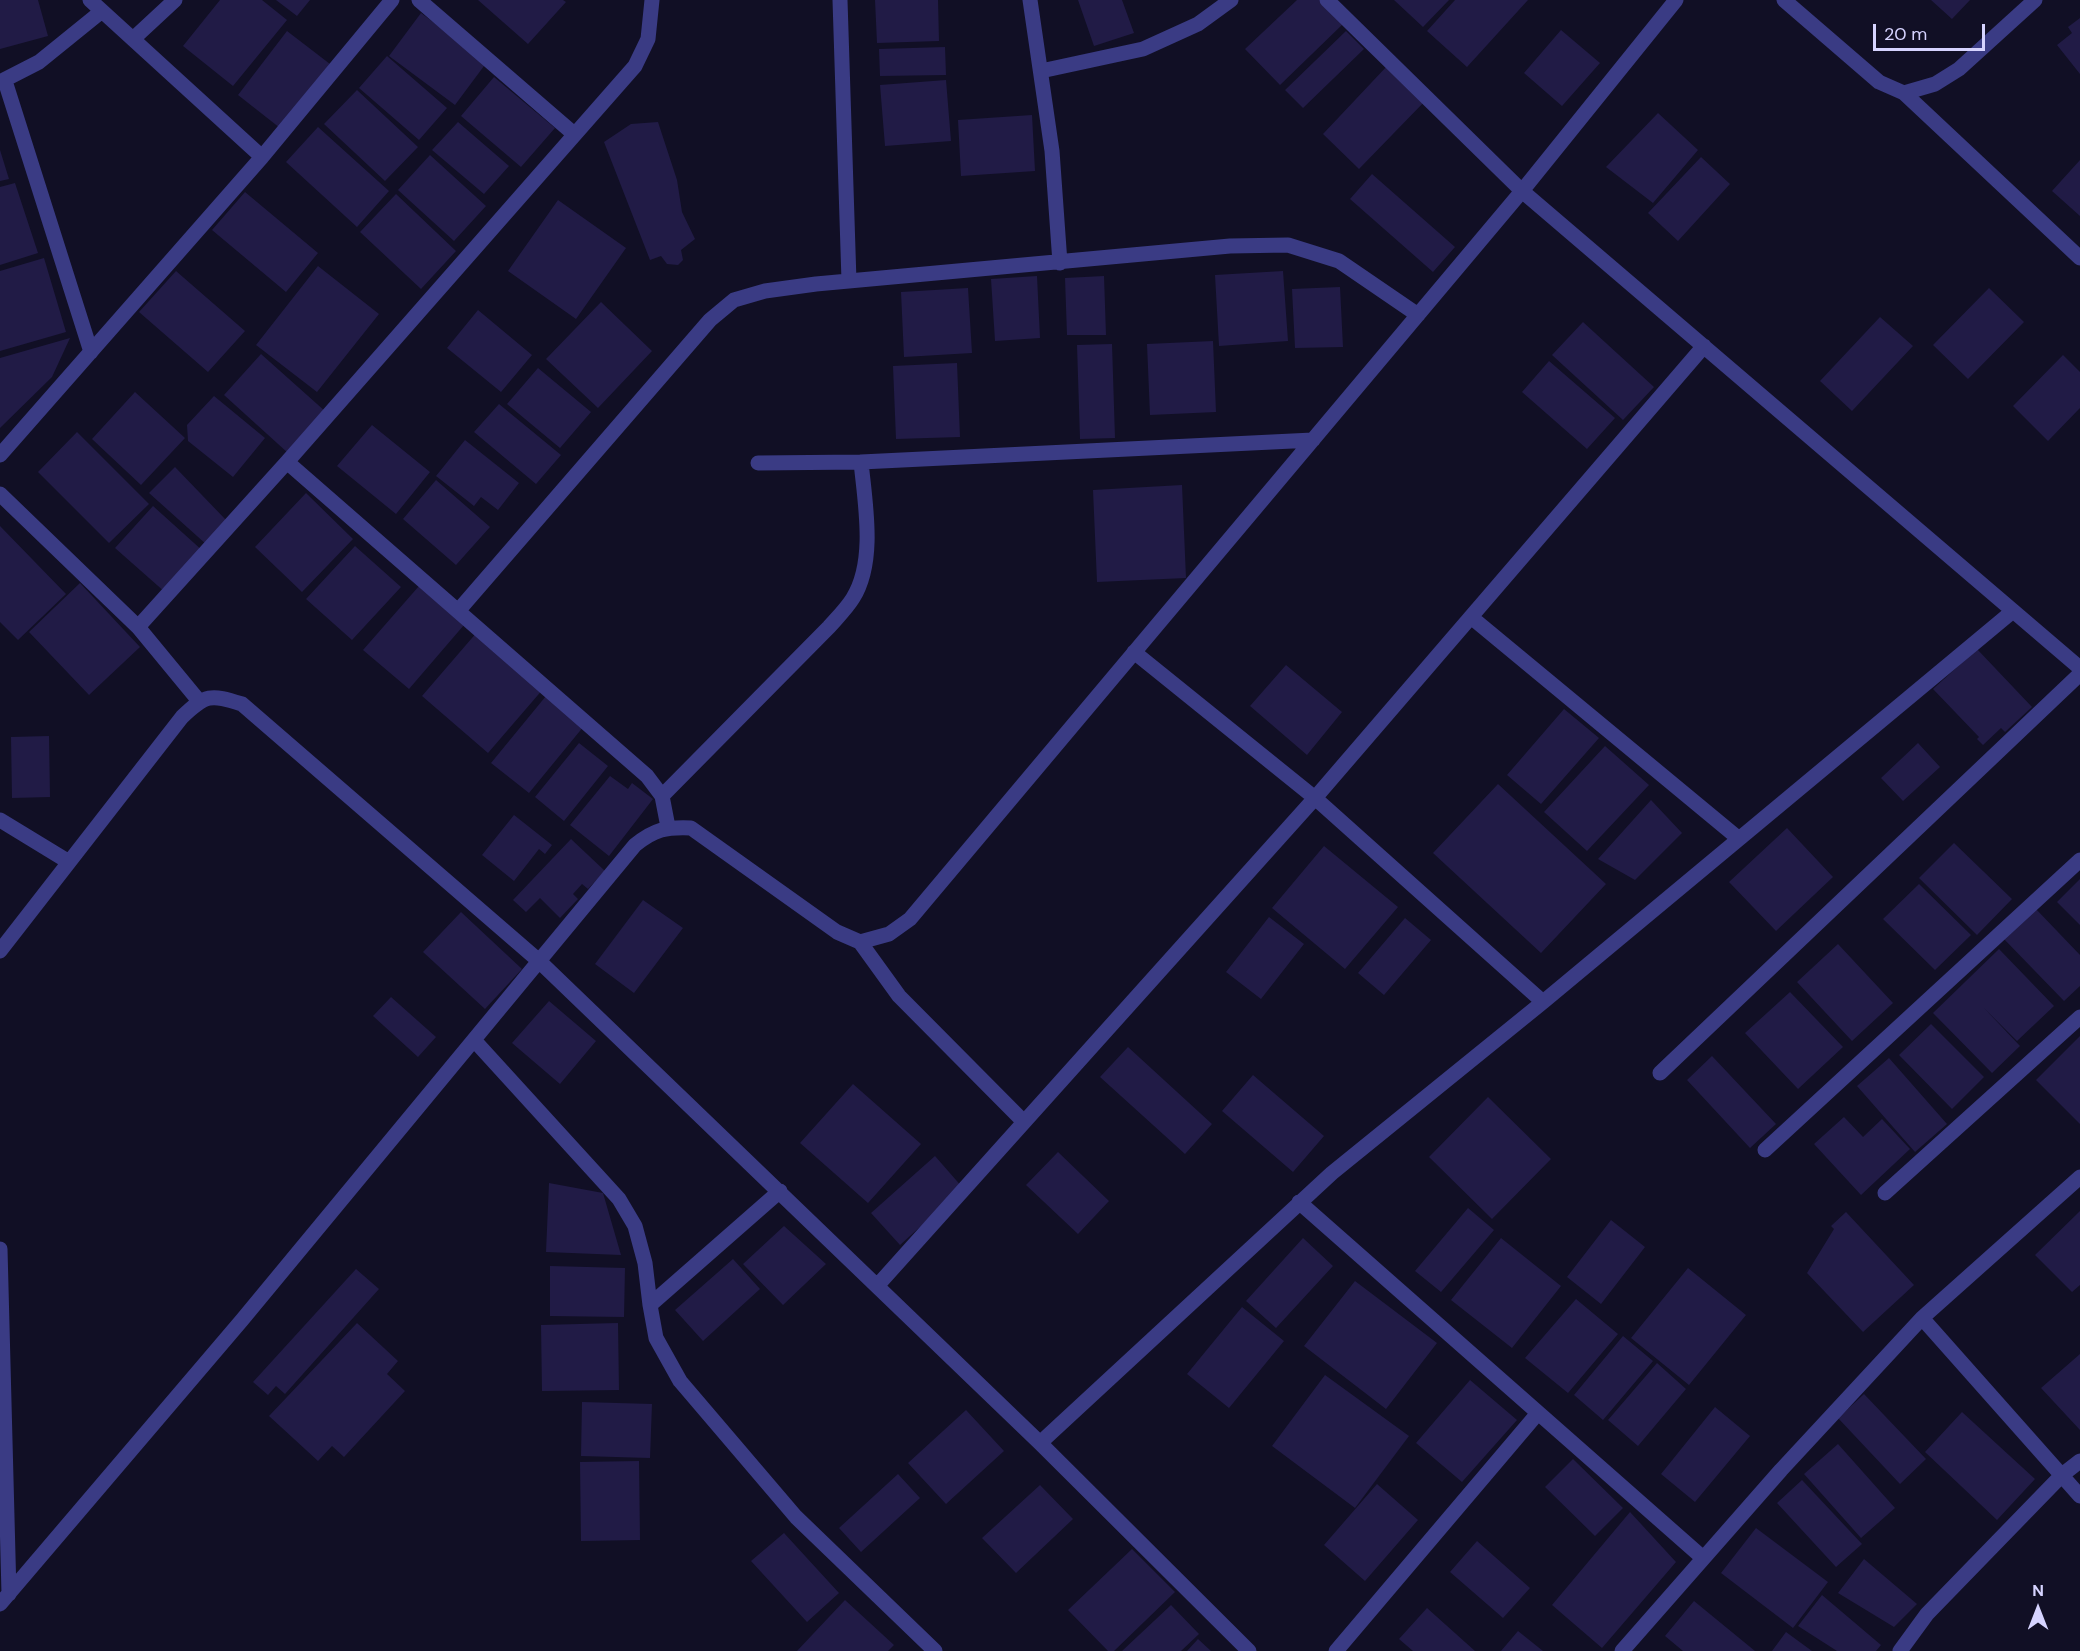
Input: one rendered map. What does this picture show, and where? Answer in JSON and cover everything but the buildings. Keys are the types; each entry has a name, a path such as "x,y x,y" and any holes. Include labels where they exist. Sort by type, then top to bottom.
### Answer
{"street":[{"path":"90,0 262,157"},
{"path":"133,39 175,0"},
{"path":"0,455 262,157 392,0"},
{"path":"419,0 574,134"},
{"path":"138,627 287,462 635,66 648,39 652,0"},
{"path":"840,0 849,281"},
{"path":"1030,0 1052,151 1060,263"},
{"path":"1041,71 1143,49 1198,24 1231,0"},
{"path":"1327,0 1522,191 2080,668"},
{"path":"860,942 889,934 910,919 1522,191 1676,0"},
{"path":"1785,0 1879,82 1904,93 2080,258"},
{"path":"1904,93 1935,84 1959,69 2035,0"},
{"path":"91,352 2,82 39,62 102,11"},
{"path":"458,611 710,320 734,300 765,291 849,281 1230,246 1288,245 1339,261 1418,315"},
{"path":"878,1286 1315,798 1704,346"},
{"path":"758,463 861,462 1313,440"},
{"path":"287,462 647,776 662,796 668,827"},
{"path":"662,796 829,627 854,598 866,568 867,527 861,462"},
{"path":"0,494 138,627 199,701"},
{"path":"1040,1443 1332,1173 1543,1002 2013,611"},
{"path":"1471,617 1738,838"},
{"path":"1134,652 1315,798 1543,1002"},
{"path":"1660,1073 2080,674"},
{"path":"0,951 182,717 199,701 219,697 242,704 539,961 1040,1443 1249,1651"},
{"path":"0,820 69,862"},
{"path":"4,1599 242,1320 635,845 649,834 668,827 691,828 837,932 860,942 899,996 1024,1122"},
{"path":"1765,1150 2080,860"},
{"path":"1884,1192 2080,1017"},
{"path":"474,1040 619,1199 635,1226 645,1263 656,1338 680,1381 796,1517 935,1651"},
{"path":"1622,1651 1703,1558 1922,1318 2080,1178"},
{"path":"650,1305 780,1191"},
{"path":"1299,1203 1703,1558"},
{"path":"0,1249 4,1599"},
{"path":"1922,1318 2080,1496"},
{"path":"1336,1651 1538,1413"},
{"path":"1900,1651 1927,1614 2062,1475 2080,1461"}]}
